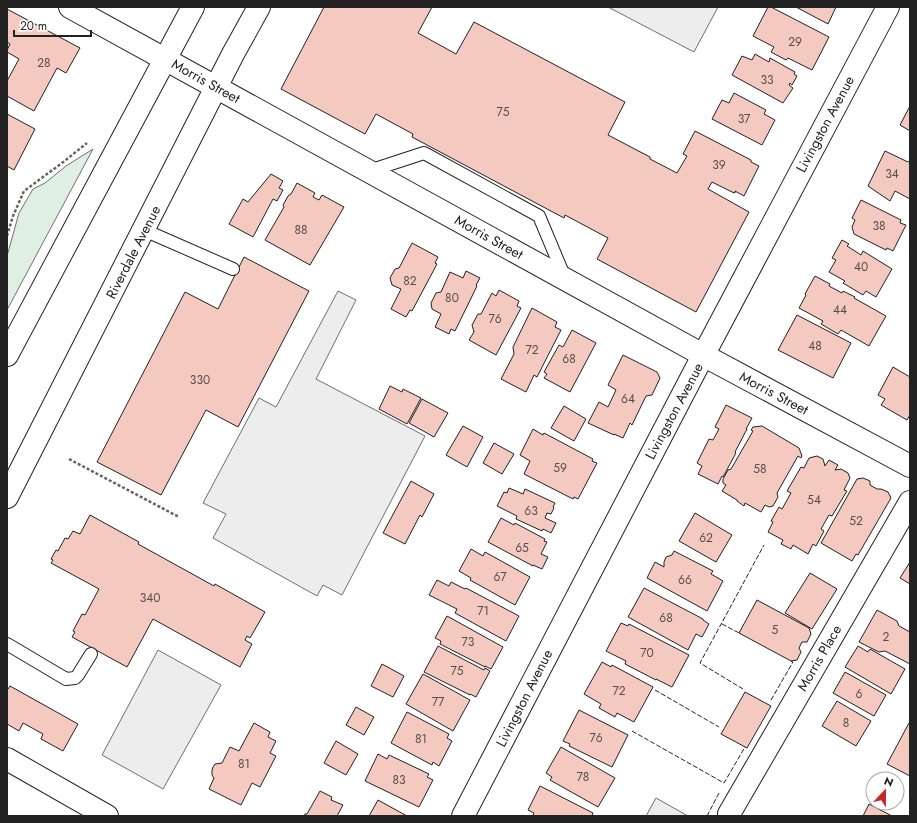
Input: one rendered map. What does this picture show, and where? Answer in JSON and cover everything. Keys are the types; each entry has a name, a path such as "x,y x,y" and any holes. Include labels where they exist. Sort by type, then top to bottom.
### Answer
{"street":[{"name":"Morris Street","path":"70,7 703,355 910,466"},
{"path":"7,355 193,7"},
{"name":"Riverdale Avenue","path":"7,497 233,54 259,7"},
{"name":"Livingston Avenue","path":"463,816 703,355 888,7"},
{"name":"Morris Place","path":"729,814 910,502"},
{"path":"7,759 107,816"}],"lane":[{"path":"369,171 424,153 430,156 539,216 566,279"},
{"path":"144,230 233,269"},
{"path":"7,644 66,679 75,678 91,654"}],"path":[{"path":"7,236 13,216 24,191 87,143"},
{"path":"69,458 179,517"}],"green space":[{"path":"93,149 7,310 7,256 19,213 33,189 45,183 66,166"}],"shaded area":[{"path":"608,7 718,7 694,52"},
{"path":"338,291 356,300 316,379 425,436 342,595 323,585 317,596 213,538 226,514 203,503 259,398 276,407"},
{"path":"158,650 221,685 163,789 102,755"},
{"path":"656,798 688,816 646,816"}],"building":[{"path":"324,7 432,7 418,33 456,54 474,22 625,102 608,135 677,173 687,156 683,154 695,131 751,160 751,162 759,166 744,196 712,182 708,189 749,212 696,312 597,259 608,238 565,215 564,218 412,137 413,134 376,114 365,134 281,89"},
{"path":"768,7 771,7 829,37 812,70 788,58 786,60 771,52 774,47 753,36"},
{"path":"796,7 836,7 828,24"},
{"path":"7,9 80,48 66,73 57,68 34,111 7,96 7,81 19,59 7,52 10,44 7,42"},
{"path":"755,54 769,62 770,58 795,72 794,74 797,76 792,85 790,83 789,85 793,88 783,103 732,75 742,56 752,60"},
{"path":"734,93 766,110 764,114 775,120 762,145 712,119 722,100 729,103"},
{"path":"910,106 910,131 900,125"},
{"path":"7,114 35,129 14,170 7,166"},
{"path":"885,151 908,162 910,160 910,199 895,191 890,201 868,186"},
{"path":"271,174 283,181 279,188 283,190 277,201 273,199 253,237 229,224 243,199 248,202"},
{"path":"297,183 315,193 313,197 319,200 322,195 344,207 310,265 265,240 284,207 283,205 288,196 291,194"},
{"path":"861,200 901,220 900,223 906,225 893,251 887,248 886,250 854,234 852,227 855,220 852,218"},
{"path":"842,240 849,244 847,246 861,255 863,251 892,269 876,297 866,291 863,295 843,283 845,281 829,272 836,260 832,258"},
{"path":"412,243 438,257 435,263 437,264 412,311 410,310 406,317 391,309 401,289 392,285 390,278 395,269 399,268"},
{"path":"244,257 309,291 238,427 206,410 161,495 97,462 185,292 218,309"},
{"path":"466,271 480,278 455,331 451,329 449,334 435,327 441,314 432,309 431,303 436,293 441,292 450,272 463,278"},
{"path":"815,276 830,284 829,286 842,293 843,291 855,297 854,298 886,316 869,346 841,330 838,334 821,324 823,321 799,308"},
{"path":"499,290 519,301 517,306 521,308 496,355 469,340 474,332 472,325 478,314 481,314 492,293 496,296"},
{"path":"532,308 557,322 555,327 561,330 537,377 534,375 526,392 501,379 514,354 513,347"},
{"path":"797,315 851,343 833,378 778,350"},
{"path":"572,330 596,343 570,392 544,378 547,374 544,372 559,345 563,347"},
{"path":"623,355 657,372 660,378 652,395 646,396 632,425 630,423 623,438 588,423 599,402 608,407 616,390 608,385"},
{"path":"893,367 910,377 910,415 907,420 881,405 885,399 878,395"},
{"path":"390,386 402,392 403,389 421,398 407,424 379,409"},
{"path":"422,399 448,413 434,437 409,423"},
{"path":"726,405 752,418 735,452 736,453 718,484 698,474 702,466 697,463 709,439 713,440 719,429 715,427"},
{"path":"564,406 586,419 574,441 551,428"},
{"path":"463,426 483,437 467,467 446,455"},
{"path":"762,426 799,448 802,456 801,458 798,456 777,493 778,497 773,506 769,507 765,505 761,512 745,503 744,506 722,491 726,485 723,483 723,479 728,470 731,469 753,431 751,430 753,427"},
{"path":"533,429 543,435 544,433 593,459 592,461 597,463 578,499 574,497 573,499 524,474 530,461 520,455"},
{"path":"494,443 514,454 502,474 483,463"},
{"path":"817,456 823,459 825,466 829,460 838,465 835,470 841,469 848,473 850,478 844,490 847,491 832,516 829,515 821,529 824,531 816,546 813,544 808,554 793,545 791,549 781,544 783,540 768,532 773,522 771,521 779,507 782,509 791,493 787,491 801,467 804,468 809,458"},
{"path":"863,478 870,481 870,485 877,489 888,492 891,498 858,555 856,554 852,561 821,543 857,479"},
{"path":"411,481 434,494 422,517 420,515 405,544 383,533"},
{"path":"509,488 523,494 525,489 555,503 551,514 547,513 545,518 556,523 551,533 543,529 542,531 516,519 517,516 497,506 504,492 507,493"},
{"path":"695,513 732,535 716,562 679,541"},
{"path":"90,515 139,542 138,544 265,612 250,638 247,636 245,640 252,644 240,667 153,619 127,667 72,637 75,632 73,631 82,614 85,615 99,589 51,563 53,560 51,559 56,550 58,551 65,538 68,539 73,531 80,534"},
{"path":"501,518 514,525 515,523 545,539 544,541 547,542 541,554 548,557 542,569 533,566 488,542"},
{"path":"471,549 483,556 485,552 530,577 515,605 470,580 471,578 459,571"},
{"path":"674,551 713,571 711,574 723,581 707,611 647,578 655,562 664,567 666,557 672,555"},
{"path":"910,562 910,584 900,578"},
{"path":"810,573 837,589 812,629 785,613"},
{"path":"437,580 449,586 451,582 465,589 466,588 519,616 506,641 455,613 457,609 429,595"},
{"path":"644,588 703,619 709,624 702,637 696,634 688,650 628,617"},
{"path":"757,600 809,628 811,634 807,642 802,642 799,648 801,652 797,660 791,661 739,633"},
{"path":"877,610 897,621 899,626 910,632 910,664 885,651 879,652 859,642"},
{"path":"447,616 503,647 491,669 440,644 441,641 435,638"},
{"path":"621,623 628,626 629,624 689,655 672,687 625,664 626,661 606,651"},
{"path":"438,646 484,670 485,668 490,671 476,697 424,672"},
{"path":"858,646 868,652 870,649 905,669 891,694 845,667"},
{"path":"602,662 611,667 612,665 653,687 634,722 617,713 615,717 599,708 601,704 584,694"},
{"path":"382,664 404,676 393,697 371,686"},
{"path":"845,672 886,695 874,716 833,693"},
{"path":"423,674 470,700 453,731 406,704"},
{"path":"10,686 78,724 63,751 41,739 43,734 23,723 19,731 7,724 7,689"},
{"path":"745,692 771,706 747,748 721,734"},
{"path":"837,701 871,721 856,746 822,726"},
{"path":"356,707 374,717 364,735 346,725"},
{"path":"579,710 628,735 612,767 569,746 570,744 563,741"},
{"path":"407,712 449,734 447,738 452,741 439,766 433,762 432,765 391,743"},
{"path":"254,723 270,732 268,737 276,741 270,753 276,756 260,787 252,783 241,805 209,789 214,778 212,775 212,770 215,764 222,763 230,747 239,751"},
{"path":"909,723 910,776 905,773 905,771 900,771 887,764"},
{"path":"336,741 358,754 346,775 324,763"},
{"path":"561,747 615,778 598,807 550,780 552,777 546,773"},
{"path":"378,754 387,759 389,755 429,774 427,777 433,780 419,807 365,781"},
{"path":"540,786 593,813 592,816 533,815 534,813 528,810"},
{"path":"320,791 332,797 331,800 343,805 337,816 304,816 307,814"},
{"path":"378,800 407,816 369,816"},
{"path":"866,811 882,811 892,816 863,816"}],"fence":[{"path":"743,689 700,663 764,545"},
{"path":"722,624 741,634"},
{"path":"771,700 793,662 791,661"},
{"path":"655,690 719,727"},
{"path":"632,731 724,783 745,747"},
{"path":"707,816 719,793"}]}
